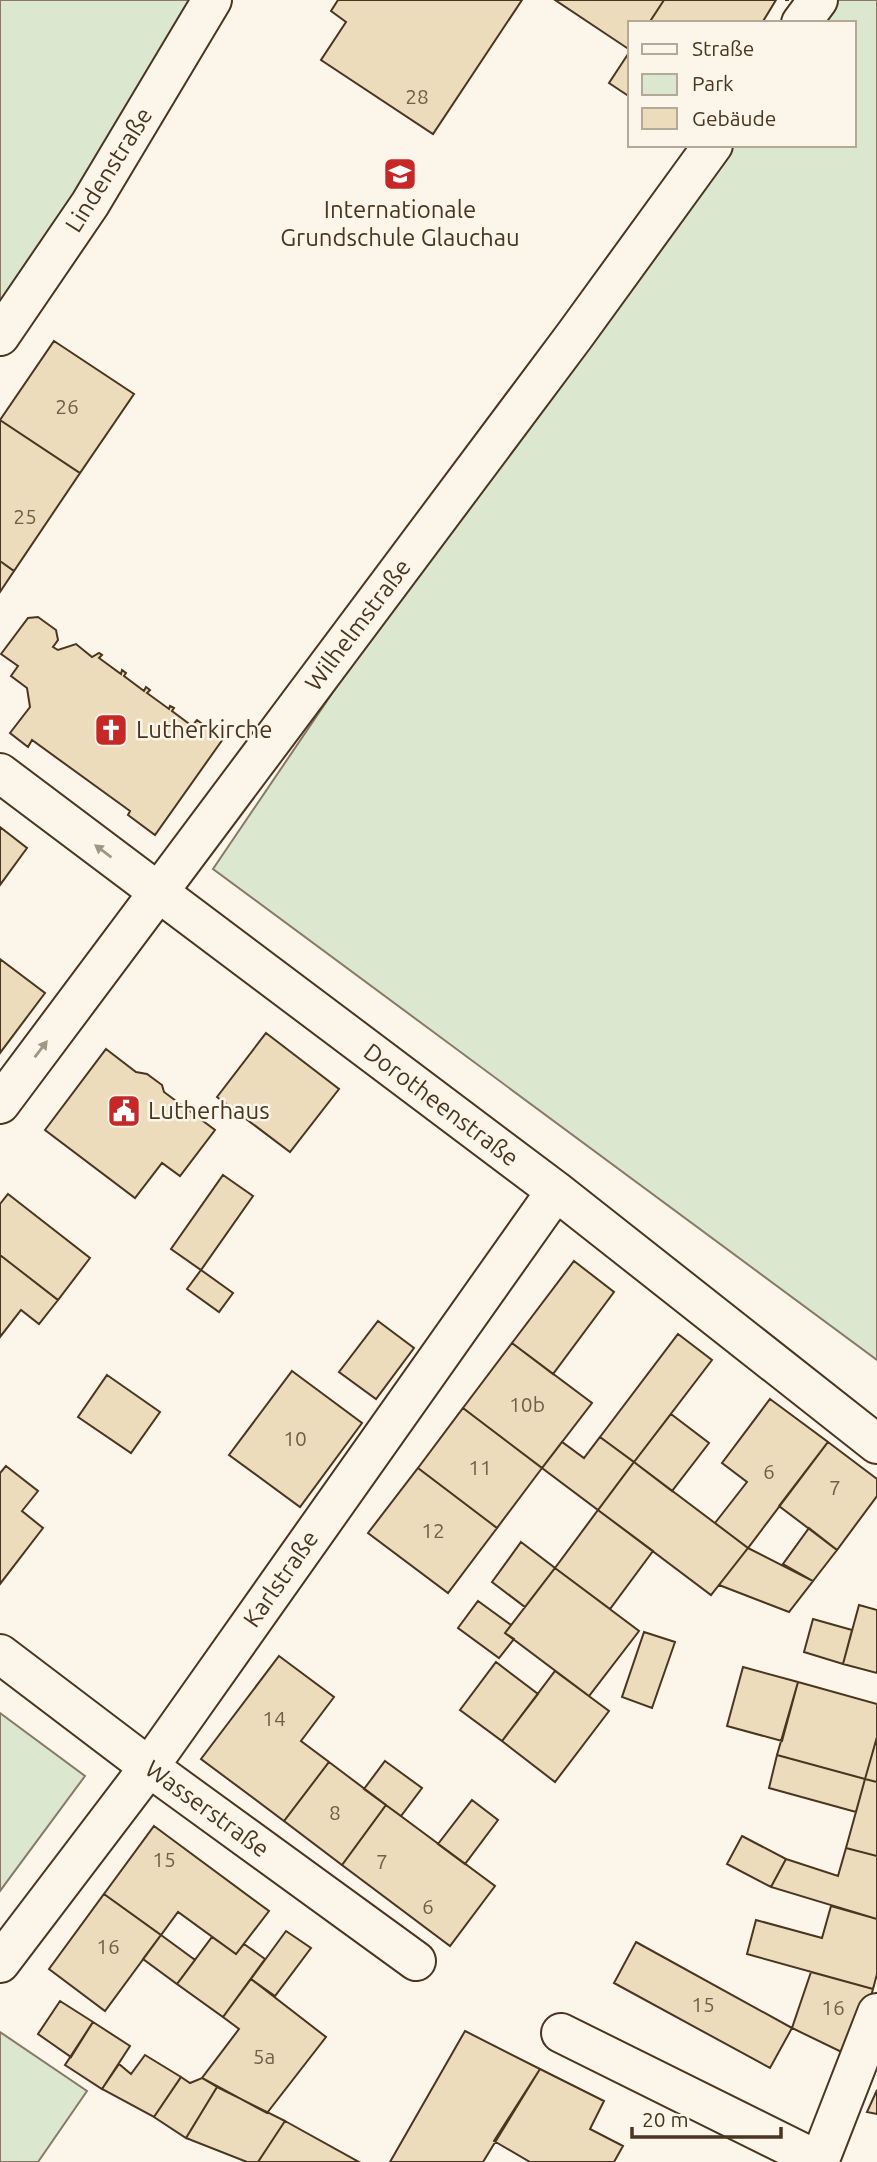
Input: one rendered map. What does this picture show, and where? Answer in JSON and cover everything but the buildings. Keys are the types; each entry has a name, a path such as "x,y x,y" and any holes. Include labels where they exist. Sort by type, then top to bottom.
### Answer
{"street":[{"name":"Lindenstraße","path":"0,336 90,204 212,0"},
{"path":"802,21 818,0"},
{"name":"Wilhelmstraße","path":"0,1104 567,346 712,147"},
{"name":"Dorotheenstraße","path":"0,773 556,1191 877,1444"},
{"name":"Karlstraße","path":"0,1963 149,1767 556,1191"},
{"name":"Wasserstraße","path":"0,1654 149,1767 416,1961"},
{"path":"561,2032 819,2162 877,2013"}],"green space":[{"path":"0,0 213,0 0,336"},
{"path":"818,0 877,0 877,1360 213,869 575,335 712,147 856,147 856,21 802,21"},
{"path":"0,1713 85,1776 0,1891"},
{"path":"0,2032 87,2091 38,2162 0,2162"}],"place":[{"name":"Internationale Grundschule Glauchau","path":"400,174"},
{"name":"Lutherkirche","path":"111,730"},
{"name":"Lutherhaus","path":"124,1111"}]}
